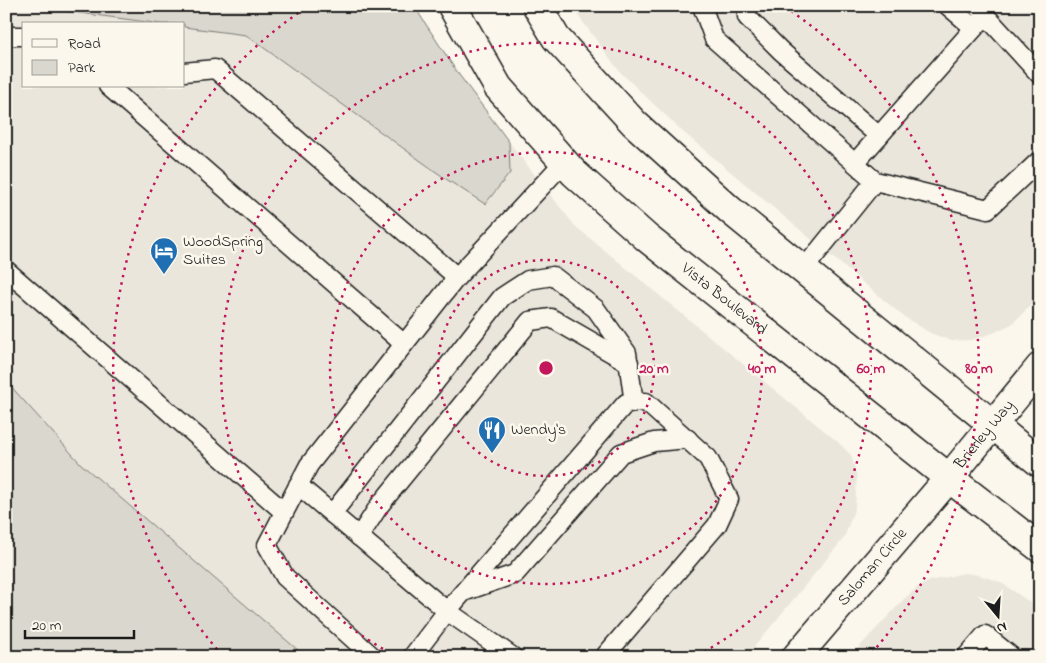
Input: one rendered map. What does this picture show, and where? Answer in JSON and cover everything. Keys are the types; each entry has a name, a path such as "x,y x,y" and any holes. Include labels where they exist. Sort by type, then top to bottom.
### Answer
{"main road":[{"name":"Vista Boulevard","path":"452,6 498,87 574,173 647,238 1040,548"},
{"path":"537,6 556,38 634,123 730,210 1040,463"},
{"name":"Brierley Way","path":"949,478 1040,367"},
{"name":"Saloman Circle","path":"796,657 949,478"}],"lane":[{"path":"702,6 714,39 875,181 988,209 1040,160"},
{"path":"747,6 747,17 782,52 879,136"},
{"path":"948,6 979,17 1040,75"},
{"path":"855,163 979,17"},
{"path":"6,36 22,36"},
{"path":"185,72 215,69 457,277"},
{"path":"110,88 404,344"},
{"path":"373,657 285,577 267,545 309,465 457,277 564,162"},
{"path":"803,270 875,181"},
{"path":"6,270 284,512"},
{"path":"332,514 502,297 528,280 553,276 596,309 628,353 634,403"},
{"path":"359,537 379,506 530,321 551,318 629,363"},
{"path":"412,657 447,611 626,403 646,402 708,458 729,499 717,525 604,657"},
{"path":"464,592 515,574 621,453 654,442 688,439"},
{"path":"298,485 447,611 513,657"},
{"path":"966,657 985,636 1012,657"}],"shaded area":[{"path":"6,6 26,6 146,22 22,22 22,88 185,88 185,27 246,35 446,179 510,173 509,142 575,226 838,442 851,455 857,477 855,507 844,538 746,657 306,657 81,464 6,381"},
{"path":"571,6 1040,6 1040,296 1012,324 993,333 972,340 952,341 930,333 903,316 683,132 620,72"},
{"path":"964,573 979,575 1000,582 1040,609 1040,657 850,657 904,599 918,587 930,581"}],"green space":[{"path":"27,6 414,6 457,72 509,142 510,173 485,204 446,179 246,35 185,27 185,22 147,22"},
{"path":"6,381 81,464 306,657 6,657"}],"place":[{"name":"WoodSpring Suites","path":"164,275"},
{"name":"Wendy's","path":"492,454"}]}
